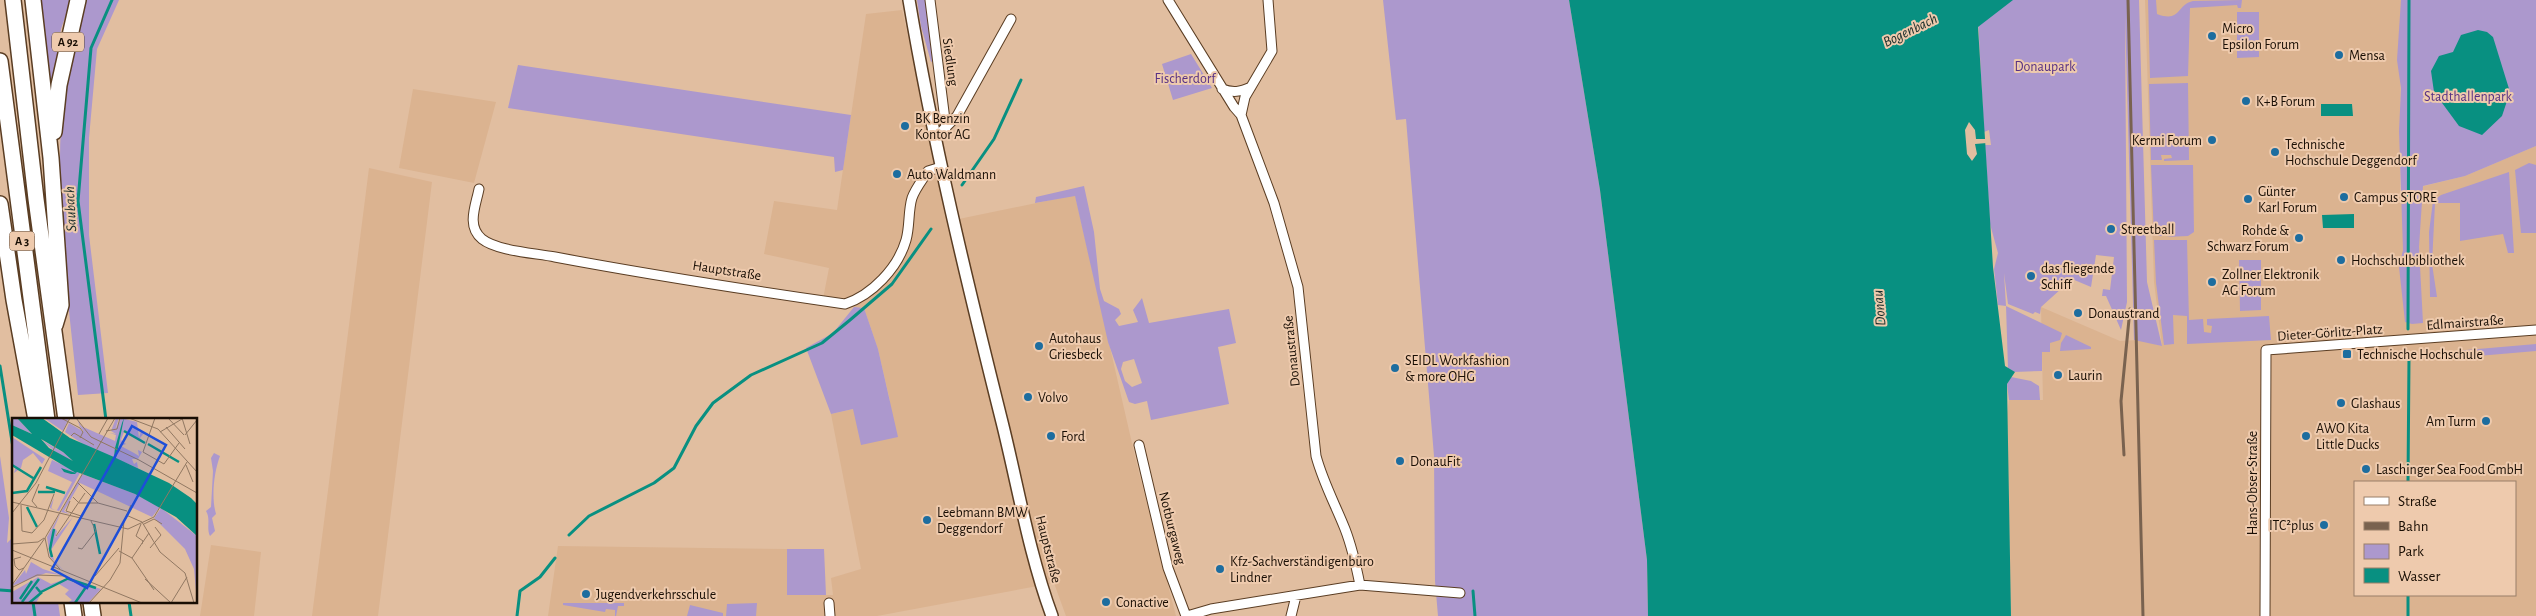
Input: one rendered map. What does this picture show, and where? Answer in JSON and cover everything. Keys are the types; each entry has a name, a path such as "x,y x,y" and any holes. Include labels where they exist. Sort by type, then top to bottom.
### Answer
{"highway":[{"name":"A 3","path":"13,0 34,190 66,418"},
{"name":"A 3","path":"33,0 51,158 62,305 54,329"},
{"name":"A 92","path":"51,158 60,85 78,0"},
{"name":"A 3","path":"0,61 47,418"},
{"name":"A 3","path":"0,204 3,240 36,418"}],"main road":[{"name":"Hauptstraße","path":"908,0 941,167 1034,556 1052,616"}],"street":[{"name":"Siedlung","path":"930,0 946,128"},
{"name":"Donaustraße","path":"1168,0 1222,89 1241,115 1274,203 1298,288 1316,456 1320,475 1344,528 1355,559 1360,585"},
{"path":"1241,115 1245,97 1272,51 1268,0"},
{"name":"Siedlung","path":"935,138 957,116 1011,19"},
{"path":"1222,89 1230,92 1241,91 1251,87"},
{"name":"Hauptstraße","path":"480,189 473,217 474,227 481,238 501,247 601,266 845,304 857,300 879,282 899,258 907,238 912,197 928,171 941,167"},
{"name":"Edlmairstraße","path":"2397,341 2536,330"},
{"name":"Dieter-Görlitz-Platz","path":"2266,350 2397,341"},
{"name":"Hans-Obser-Straße","path":"2265,616 2266,350"},
{"name":"Notburgaweg","path":"1139,445 1168,568 1187,616"},
{"path":"1187,616 1211,609 1360,585 1460,593"},
{"path":"1291,616 1296,596"},
{"path":"829,603 830,616"}],"shaded area":[{"path":"2145,0 2401,0 2400,192 2465,176 2536,146 2536,616 2011,616 2007,414 2009,400 2043,400 2041,307 2120,341 2140,340 2162,346 2154,282"},
{"path":"902,10 949,221 1075,195 1137,465 1176,616 1066,616 1054,583 877,616 548,616 558,546 787,549 788,595 833,595 831,578 861,569 831,414 890,401 878,349 864,308 822,304 829,268 764,254 774,201 837,210 866,14"},
{"path":"413,89 496,102 474,183 399,168"},
{"path":"369,168 432,182 378,616 312,616"},
{"path":"211,545 261,552 254,616 200,616"}],"green space":[{"path":"41,0 71,0 61,29 51,92"},
{"path":"84,0 119,0 97,49 89,138 89,235 108,393 78,395 62,235 60,154 67,65"},
{"path":"917,0 926,0 933,61 931,62 921,26"},
{"path":"1383,0 1569,0 1600,190 1647,560 1648,616 1438,616 1435,581 1434,456 1406,119 1396,120"},
{"name":"Donaupark","path":"1977,0 2139,0 2147,282 2162,346 2134,340 2125,15 2127,302 2121,330 2106,296 2102,296 2103,289 2110,290 2114,257 2096,255 2091,287 2072,279 2041,307 2040,314 2035,312 2033,314 2008,304 2004,273 2006,306 1998,305 1994,269 1998,253 1990,224 1985,145 1991,145 1989,130 1984,132"},
{"path":"2148,0 2156,0 2157,14 2170,16 2193,1 2242,0 2241,8 2238,8 2237,5 2190,8 2188,76 2150,78"},
{"name":"Stadthallenpark","path":"2401,0 2536,0 2536,146 2465,176 2423,186 2419,247 2423,323 2412,324 2405,322 2399,267 2403,250 2399,131 2401,88 2397,60"},
{"path":"2237,12 2259,12 2259,57 2237,58"},
{"name":"Fischerdorf","path":"1191,54 1212,88 1173,100 1162,64"},
{"path":"518,65 851,115 843,170 835,172 834,157 508,108"},
{"path":"2188,83 2189,160 2164,161 2164,159 2172,158 2171,155 2161,155 2162,160 2151,160 2149,84"},
{"path":"2529,163 2536,165 2536,233 2521,233 2515,170"},
{"path":"2151,165 2193,165 2194,232 2188,236 2166,237 2172,236 2172,234 2162,233 2162,236 2154,236"},
{"path":"2509,172 2514,253 2508,253 2503,234 2460,241 2460,203 2435,203 2432,264 2437,297 2430,297 2429,232 2433,201 2441,195"},
{"path":"1084,186 1094,232 1100,289 1104,301 1119,309 1121,314 1115,320 1119,326 1138,322 1133,310 1142,298 1149,323 1229,309 1236,343 1218,347 1229,404 1151,420 1147,401 1135,404 1129,402 1108,342 1075,196 1035,203 1036,197","holes":["1134,359 1142,383 1132,387 1125,381 1121,369 1123,362"]},
{"path":"2154,240 2187,240 2189,320 2203,319 2204,332 2211,333 2212,326 2207,325 2207,319 2269,316 2271,340 2187,344 2187,316 2173,315 2174,344 2164,345 2156,283"},
{"path":"2239,260 2261,260 2261,310 2240,311"},
{"path":"2006,306 2062,333 2060,340 2050,343 2050,352 2042,352 2042,371 2014,372 2008,368"},
{"path":"854,307 864,308 878,349 898,437 861,445 853,409 831,414 806,348 833,333"},
{"path":"2066,335 2091,347 2091,349 2060,351 2061,343"},
{"path":"2536,344 2536,351 2443,359 2443,352"},
{"path":"2011,377 2031,381 2039,386 2040,400 2009,400 2007,384"},
{"path":"214,453 220,456 214,485 214,507 216,514 212,518 215,531 210,536 206,511 211,507 213,471 211,458"},
{"path":"0,456 9,518 7,543 12,538 12,604 58,604 60,616 0,616"},
{"path":"787,549 824,549 826,595 787,595"},
{"path":"563,603 624,603 624,606 618,606 615,616 615,610 606,609 605,612 563,605"},
{"path":"757,603 756,616 726,616 727,604"},
{"path":"690,605 723,613 723,616 687,616"}],"water":[{"path":"1569,0 2013,0 1978,27 1993,267 2005,366 2015,372 2007,384 2011,616 1648,616 1647,560 1600,190"},
{"path":"2478,30 2487,32 2493,37 2510,92 2502,116 2482,135 2459,126 2434,92 2431,71 2439,56 2453,52 2461,35"},
{"path":"2321,104 2352,104 2353,116 2321,116"},
{"path":"2354,214 2354,228 2323,228 2322,215"}],"pier":[{"path":"1969,122 1975,130 1976,139 1987,139 1987,143 1975,144 1977,154 1972,161 1967,154 1965,130"}],"waterway":[{"name":"Saubach","path":"106,418 78,201 91,48 112,0"},
{"path":"2408,329 2409,0"},
{"path":"962,185 994,139 1021,80"},
{"path":"569,535 589,516 654,483 674,468 696,426 713,403 751,375 822,343 850,320 892,284 931,229"},
{"path":"2408,481 2409,357"},
{"path":"0,366 12,441"},
{"path":"517,616 520,591 540,577 555,558"},
{"path":"0,590 12,591"},
{"path":"1473,591 1475,616"},
{"path":"2408,596 2408,616"},
{"path":"33,604 35,616"},
{"name":"Saubach","path":"129,604 131,616"}],"railway":[{"path":"2128,0 2143,616"},
{"path":"2124,455 2121,401 2130,309"}],"place":[{"name":"Micro Epsilon Forum","path":"2212,36"},
{"name":"Mensa","path":"2339,55"},
{"name":"K+B Forum","path":"2246,101"},
{"name":"BK Benzin Kontor AG","path":"905,126"},
{"name":"Kermi Forum","path":"2212,140"},
{"name":"Technische Hochschule Deggendorf","path":"2275,152"},
{"name":"Auto Waldmann","path":"897,174"},
{"name":"Campus STORE","path":"2344,197"},
{"name":"Günter Karl Forum","path":"2248,199"},
{"name":"Streetball","path":"2111,229"},
{"name":"Rohde & Schwarz Forum","path":"2299,238"},
{"name":"Hochschulbibliothek","path":"2341,260"},
{"name":"das fliegende Schiff","path":"2031,276"},
{"name":"Zollner Elektronik AG Forum","path":"2212,282"},
{"name":"Donaustrand","path":"2078,313"},
{"name":"Autohaus Griesbeck","path":"1039,346"},
{"name":"Technische Hochschule","path":"2347,354"},
{"name":"SEIDL Workfashion & more OHG","path":"1395,368"},
{"name":"Laurin","path":"2058,375"},
{"name":"Volvo","path":"1028,397"},
{"name":"Glashaus","path":"2341,403"},
{"name":"Am Turm","path":"2486,421"},
{"name":"Ford","path":"1051,436"},
{"name":"AWO Kita Little Ducks","path":"2306,436"},
{"name":"DonauFit","path":"1400,461"},
{"name":"Laschinger Sea Food GmbH","path":"2366,469"},
{"name":"Leebmann BMW Deggendorf","path":"927,520"},
{"name":"ITC²plus","path":"2324,525"},
{"name":"Kfz-Sachverständigenbüro Lindner","path":"1220,569"},
{"name":"Jugendverkehrsschule","path":"586,594"},
{"name":"Conactive","path":"1106,602"}],"water label":[{"name":"Bogenbach","path":"1910,30"},
{"name":"Donau","path":"1879,308"}]}
